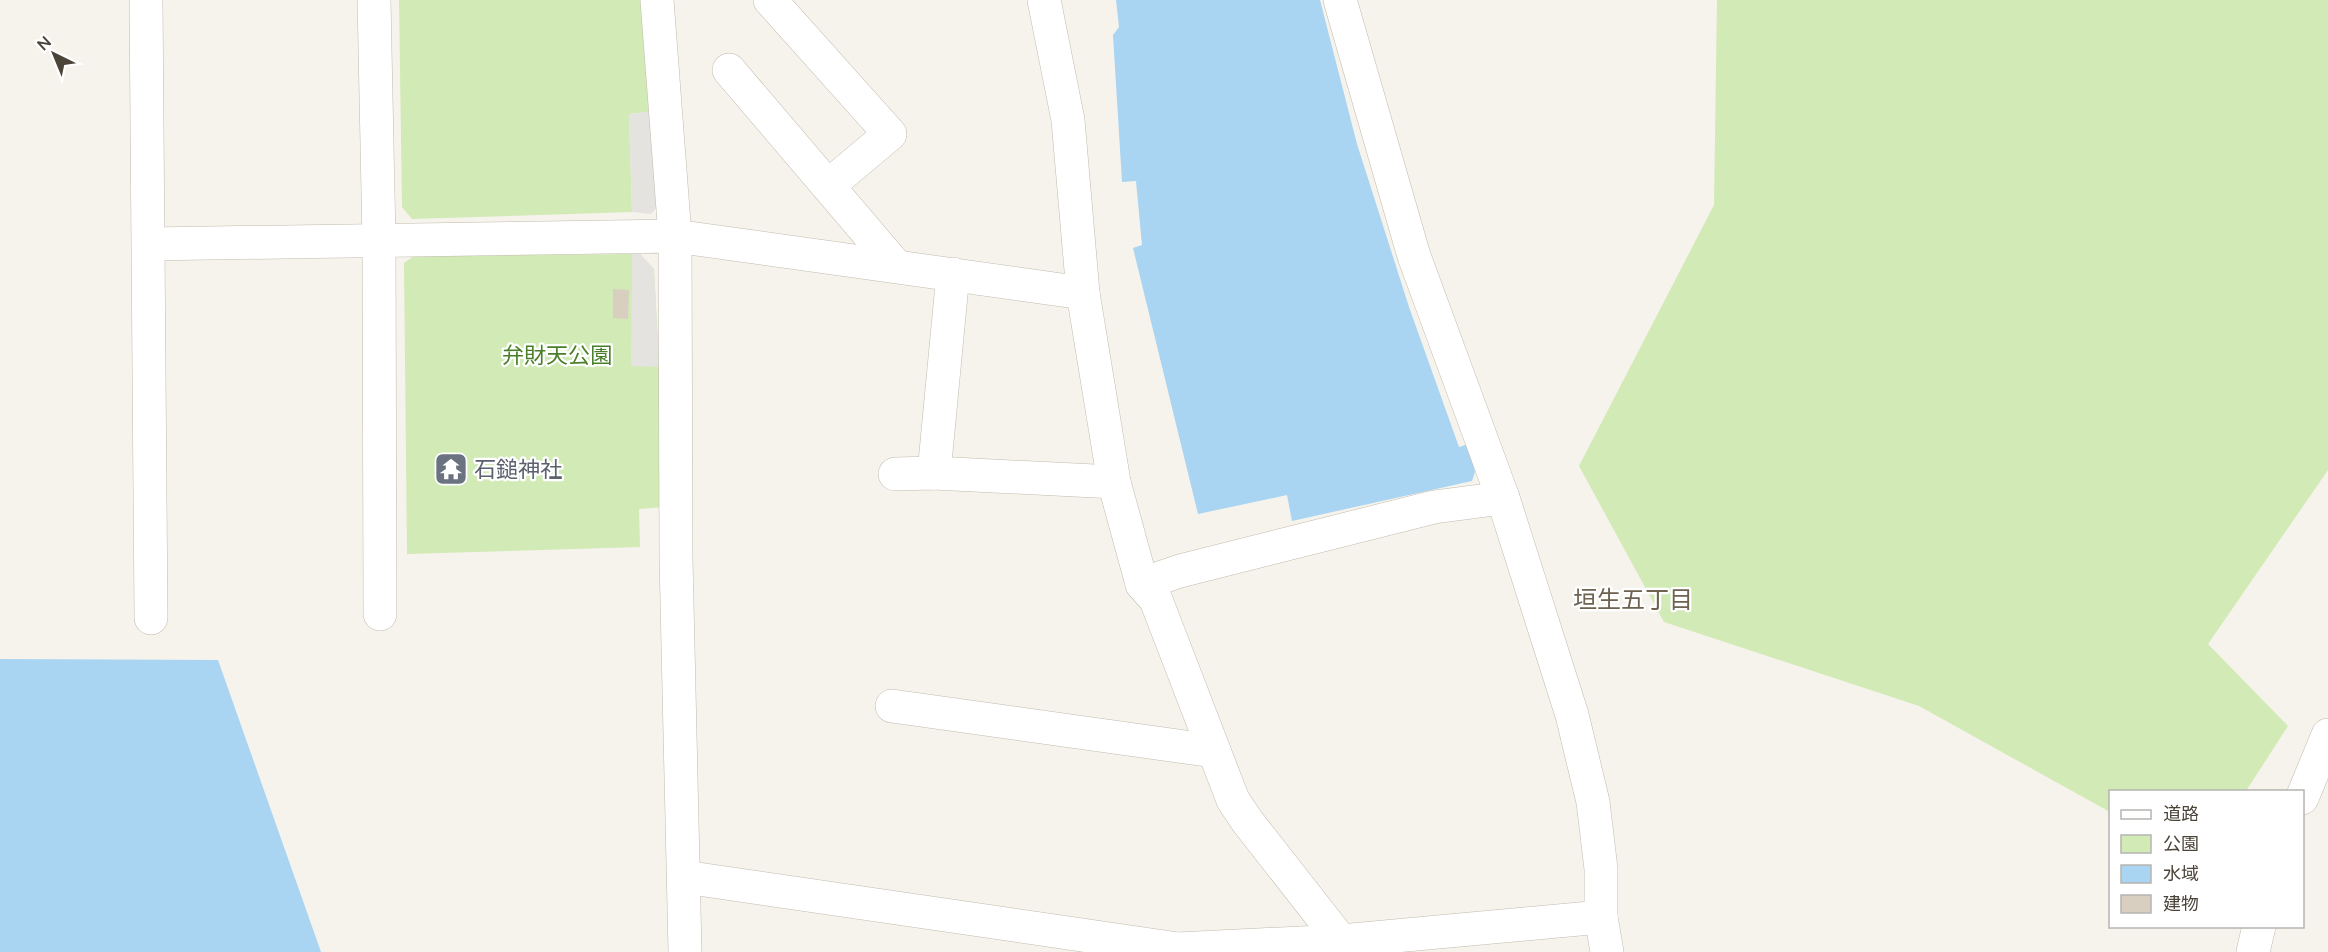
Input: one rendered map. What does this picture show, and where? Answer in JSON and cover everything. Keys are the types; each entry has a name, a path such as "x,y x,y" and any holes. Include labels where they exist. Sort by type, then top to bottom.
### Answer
{"street":[{"path":"146,0 151,618"},
{"path":"374,0 379,240 380,614"},
{"path":"657,0 675,236 676,558 685,952"},
{"path":"770,0 890,134 828,186"},
{"path":"1044,0 1068,120 1083,293 1114,482 1142,584 1156,600 1233,800 1344,946"},
{"path":"1340,0 1414,256 1503,498 1572,715 1593,802 1601,869 1601,918 1607,952"},
{"path":"729,70 896,266"},
{"path":"149,244 675,236 1083,293"},
{"path":"934,473 953,274"},
{"path":"896,474 934,473 1114,482"},
{"path":"1142,584 1180,571 1434,507 1503,498"},
{"path":"892,706 1214,751"},
{"path":"2304,793 2328,735"},
{"path":"684,877 1178,950 1344,946 1601,918"},
{"path":"2253,952 2259,928"}],"green space":[{"path":"399,0 645,0 655,111 629,114 632,212 412,219 402,207"},
{"path":"1717,0 2328,0 2328,470 2208,644 2288,726 2247,790 2109,790 2109,811 1919,706 1664,622 1579,466 1714,205"},
{"name":"弁財天公園","path":"640,254 654,269 667,507 639,509 640,547 407,554 404,263 414,256"}],"shaded area":[{"path":"655,111 656,208 651,214 632,212 629,114"},
{"path":"632,254 640,254 654,269 659,367 631,366"}],"water":[{"path":"1116,0 1320,0 1357,144 1409,307 1459,447 1468,444 1475,472 1472,481 1292,521 1287,495 1198,514 1133,248 1142,245 1136,181 1122,182 1113,35 1119,27"},
{"path":"0,659 218,660 321,952 0,952"}],"building":[{"path":"613,289 629,290 628,319 613,318"},
{"name":"石鎚神社","path":"445,461 456,461 458,476 446,477"}],"place":[{"name":"石鎚神社","path":"451,469"}],"district":[{"name":"垣生五丁目","path":"1633,599"}]}
